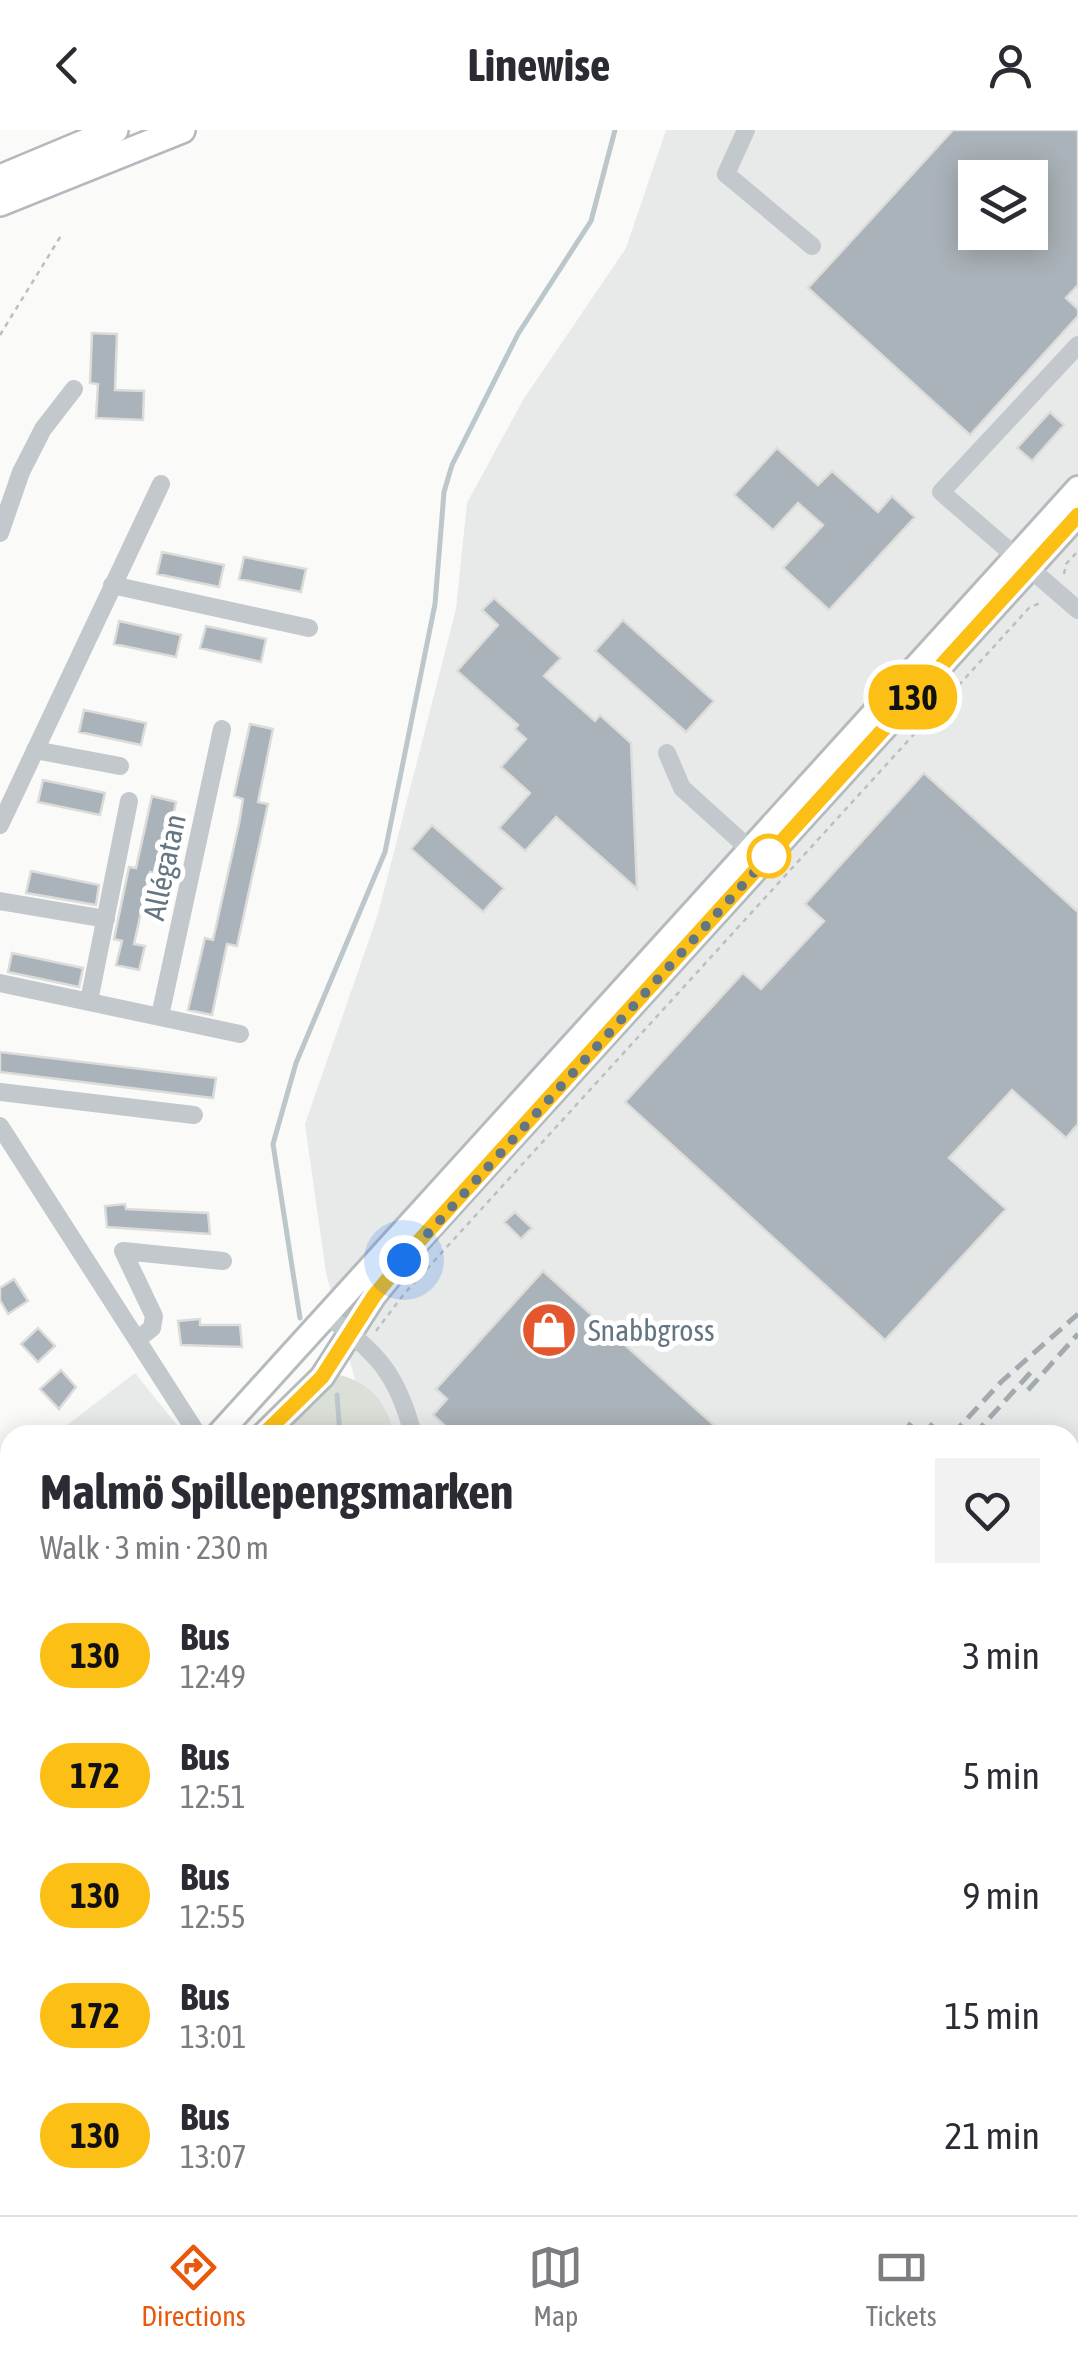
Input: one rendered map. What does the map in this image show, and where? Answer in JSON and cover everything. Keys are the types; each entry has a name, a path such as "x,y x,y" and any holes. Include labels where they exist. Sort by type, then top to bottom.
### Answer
{"highway":[{"path":"0,178 115,130"},
{"path":"0,203 182,130"}],"main road":[{"path":"227,1425 1024,560 1078,488"},
{"path":"1024,560 1078,515"},
{"path":"273,1425 358,1339 374,1296 756,854"}],"street":[{"path":"746,130 726,174 812,246"},
{"path":"1078,344 942,492 1078,610"},
{"path":"0,533 36,444 74,389"},
{"path":"0,825 161,484"},
{"path":"112,584 309,628"},
{"name":"Allégatan","path":"160,1016 222,729"},
{"path":"35,750 120,766"},
{"path":"667,753 682,788 756,854"},
{"name":"Allégatan","path":"89,1001 129,801"},
{"name":"Allégatan","path":"0,901 106,919"},
{"path":"0,984 240,1034"},
{"path":"0,1092 194,1115"},
{"path":"0,1126 192,1425"},
{"path":"138,1340 152,1328 154,1316 123,1251 223,1261"},
{"path":"326,1315 358,1339 394,1380 410,1425"}],"path":[{"path":"0,335 62,234"},
{"path":"358,1339 404,1294 1029,608 1054,588 1078,551"}],"shaded area":[{"path":"666,130 1078,130 1078,1425 367,1425 326,1273 305,1124 378,914 456,609 467,503 523,400 626,248"},
{"path":"135,1373 177,1425 67,1425"},
{"path":"339,1375 360,1383 376,1396 391,1425 282,1425"}],"building":[{"path":"953,130 1078,130 1078,285 1066,298 1078,309 1078,316 970,435 808,288"},
{"path":"92,333 117,334 115,390 144,391 143,420 96,418 98,384 90,383"},
{"path":"1050,412 1064,425 1032,461 1017,448"},
{"path":"777,448 818,485 832,471 878,512 892,496 915,517 829,610 783,568 823,525 798,503 773,530 734,495"},
{"path":"162,552 224,565 219,587 157,574"},
{"path":"244,557 306,569 301,592 239,579"},
{"path":"494,598 561,658 544,676 595,721 600,715 631,743 637,889 556,817 525,851 499,828 530,793 501,767 526,739 515,729 518,725 457,671 498,625 482,610"},
{"path":"623,620 714,701 686,732 595,651"},
{"path":"119,621 181,635 176,657 114,644"},
{"path":"206,626 266,639 261,662 200,648"},
{"path":"84,710 146,723 141,745 79,732"},
{"path":"250,724 273,729 258,802 268,804 237,946 227,944 212,1015 188,1010 205,938 213,940 239,824 243,799 234,796"},
{"path":"924,773 1078,912 1078,1124 1066,1138 1012,1090 949,1158 1006,1209 885,1340 625,1102 743,973 761,989 824,921 805,904"},
{"path":"43,780 105,793 100,815 38,802"},
{"path":"152,796 176,802 161,874 150,872 134,944 145,946 139,970 116,965 122,941 114,939 129,867 136,868"},
{"path":"432,825 504,888 483,912 411,849"},
{"path":"31,871 99,885 96,905 26,893"},
{"path":"12,953 83,968 79,987 8,972"},
{"path":"0,1052 216,1078 213,1098 0,1072"},
{"path":"125,1204 126,1209 208,1213 210,1234 107,1227 105,1206"},
{"path":"515,1212 532,1228 521,1239 504,1222"},
{"name":"Snabbgross","path":"543,1271 714,1425 444,1425 433,1415 447,1399 436,1389"},
{"path":"14,1279 28,1301 8,1314 0,1300 0,1288"},
{"path":"200,1319 200,1325 240,1325 242,1347 181,1345 178,1321"},
{"path":"38,1328 55,1346 38,1362 21,1344"},
{"path":"61,1370 76,1387 59,1409 40,1389"}],"waterway":[{"path":"300,1318 273,1144 296,1063 385,852 435,604 444,492 452,465 518,334 591,221 615,130"},
{"path":"337,1395 339,1425"}],"railway":[{"path":"961,1425 1001,1382 1078,1314"},
{"path":"1028,1390 1078,1334"},
{"path":"983,1425 1031,1372"},
{"path":"932,1425 935,1421"}],"bus line":[{"name":"130","path":"273,1425 322,1377 374,1296 420,1240 1078,515"}],"place":[{"name":"Snabbgross","path":"549,1330"}],"route":[{"path":"404,1260 769,856"}]}
